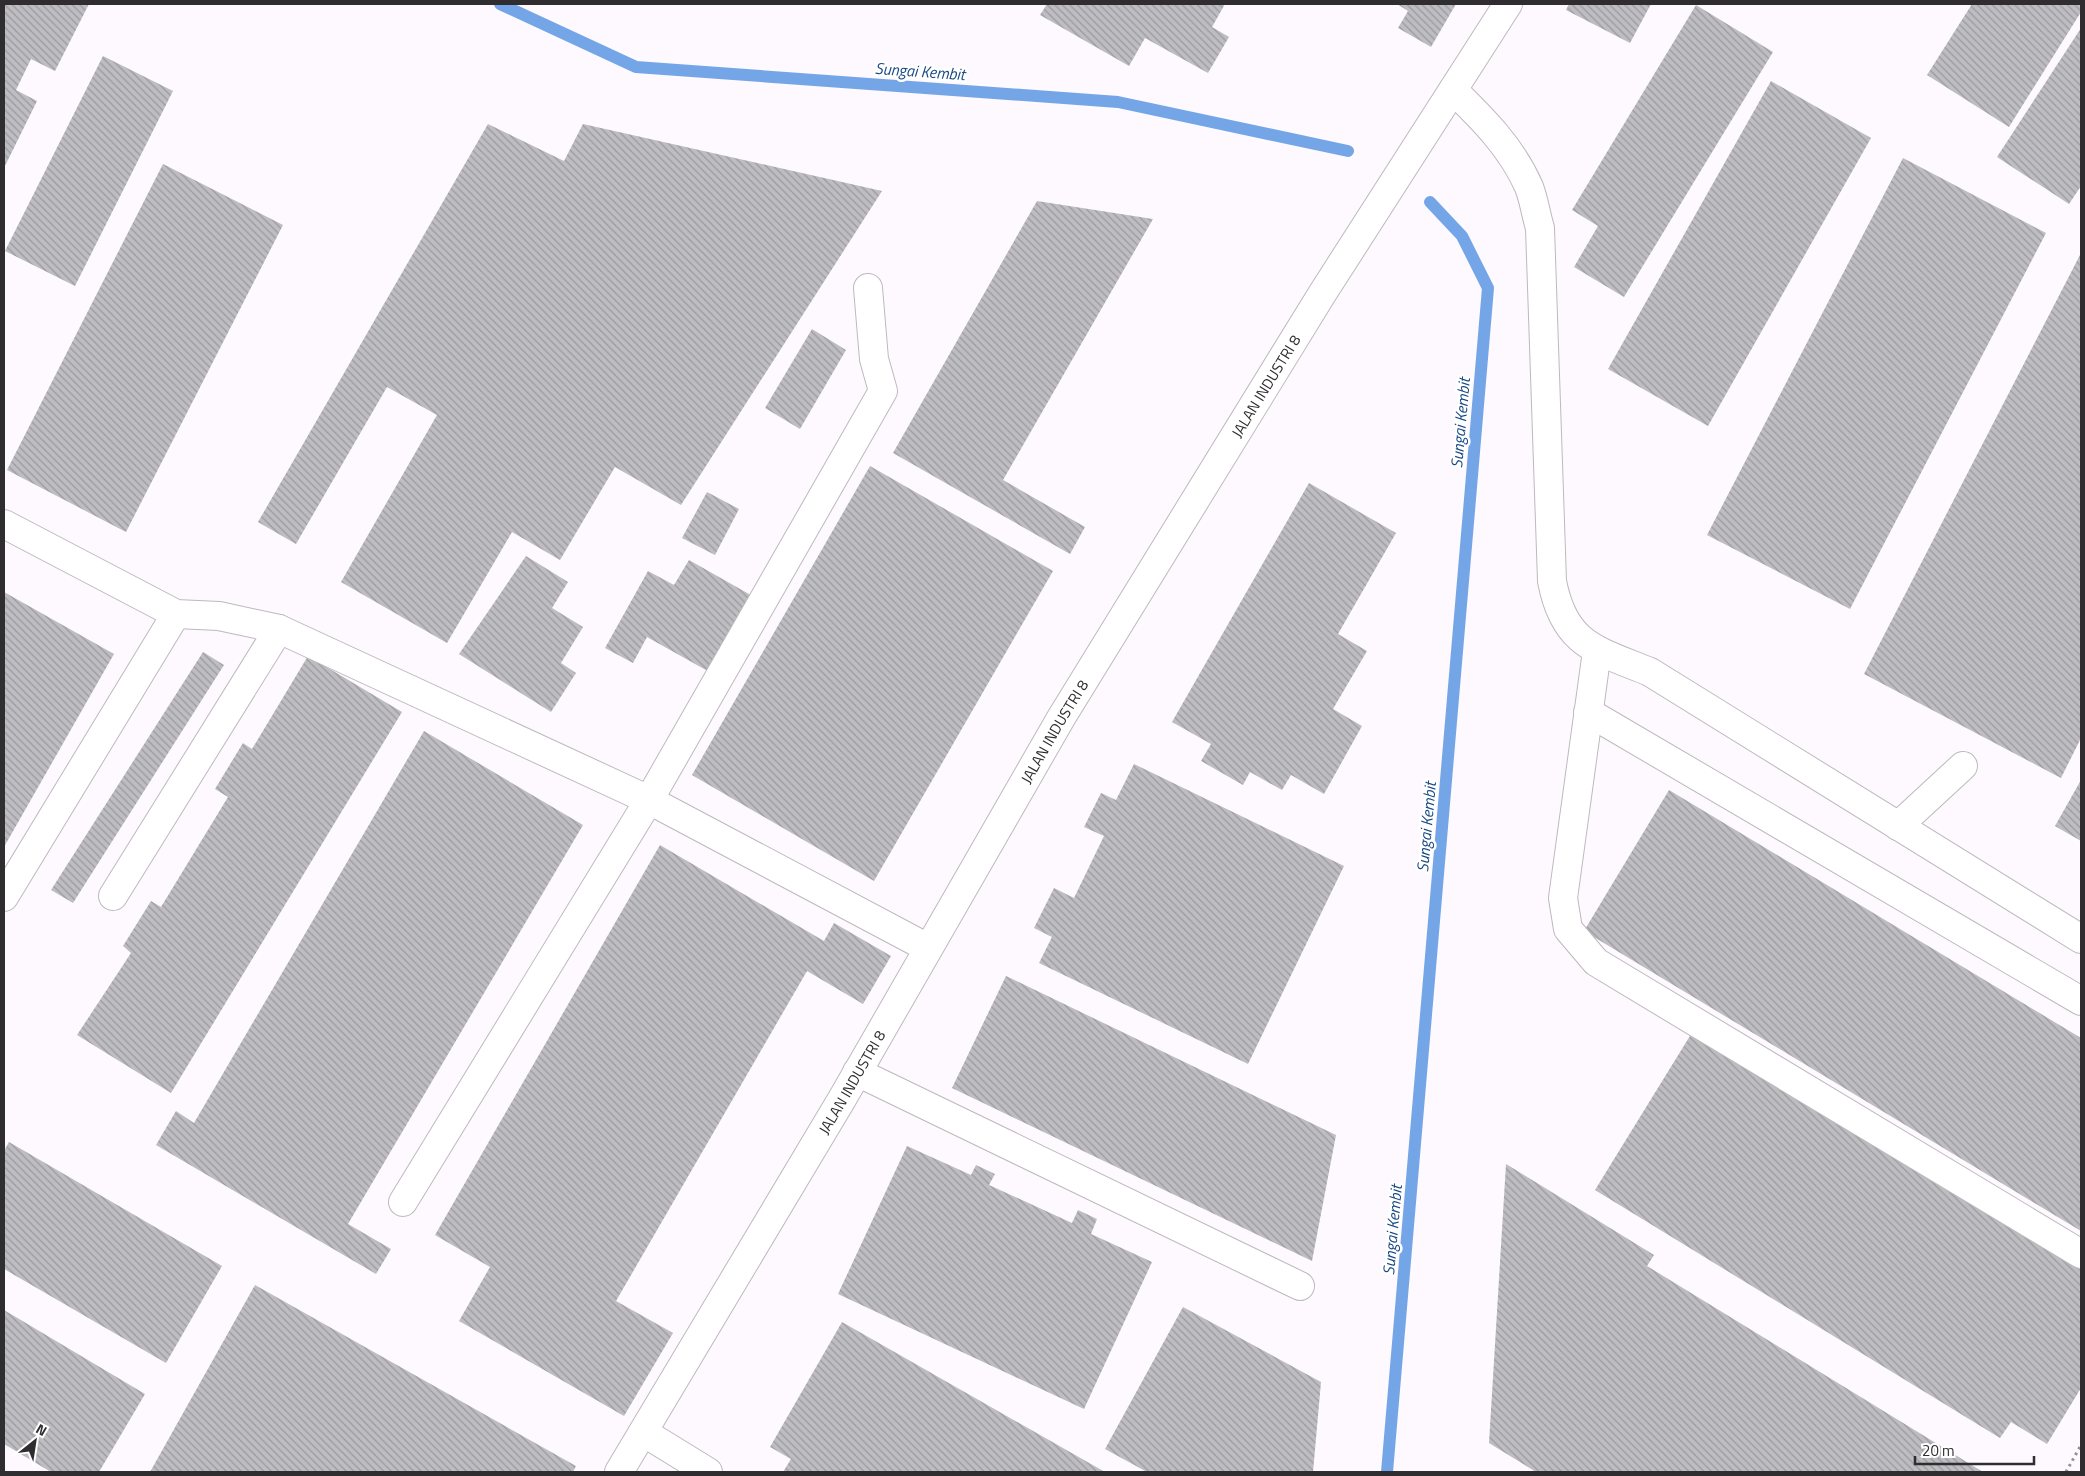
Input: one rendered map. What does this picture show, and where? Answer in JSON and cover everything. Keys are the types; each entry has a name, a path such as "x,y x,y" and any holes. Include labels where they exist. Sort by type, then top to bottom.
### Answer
{"street":[{"name":"JALAN INDUSTRI 8","path":"619,1472 857,1072 1066,710 1322,294 1508,4"},
{"path":"1453,90 1483,118 1509,150 1529,188 1540,228 1552,581 1556,602 1566,623 1579,640 1597,651 1650,672 2081,939"},
{"path":"404,1202 649,800 883,390 874,359 868,288"},
{"path":"4,524 176,614 219,616 280,629 649,800 928,948"},
{"path":"4,897 176,614"},
{"path":"113,896 280,629"},
{"path":"1597,651 1563,898 1568,929 1596,962 2081,1254"},
{"path":"1588,712 2081,1001"},
{"path":"1898,826 1962,766"},
{"path":"857,1072 1300,1286"},
{"path":"643,1432 708,1472"}],"path":[{"path":"2066,1472 2081,1445"}],"building":[{"path":"4,4 89,4 55,71 31,59 16,90 37,101 4,168"},
{"path":"1047,4 1225,4 1212,27 1229,37 1208,73 1145,38 1129,66 1040,15"},
{"path":"1397,4 1456,4 1431,47 1398,28 1408,11"},
{"path":"1569,4 1651,4 1630,43 1566,10"},
{"path":"1972,4 2081,4 2081,12 2009,127 1927,75"},
{"path":"1696,5 1773,52 1624,297 1574,267 1598,226 1572,210"},
{"path":"2081,28 2081,186 2069,204 1997,157"},
{"path":"103,56 173,91 75,286 5,251"},
{"path":"1771,81 1871,138 1708,426 1608,369"},
{"path":"488,124 564,161 583,124 882,191 681,505 615,467 560,560 512,532 447,643 341,582 437,415 387,387 296,544 258,522"},
{"path":"1903,158 2046,233 1850,609 1707,535"},
{"path":"163,164 283,225 126,532 7,470"},
{"path":"1037,201 1153,219 1003,480 1085,527 1070,554 893,453"},
{"path":"2081,253 2081,738 2061,778 1864,674"},
{"path":"812,329 846,350 800,429 765,408"},
{"path":"870,466 1053,571 874,881 692,775"},
{"path":"1309,483 1396,533 1338,634 1367,651 1333,709 1362,726 1324,794 1291,775 1282,790 1250,772 1243,785 1201,761 1211,744 1172,722"},
{"path":"707,492 739,509 715,555 682,538"},
{"path":"526,556 568,582 552,608 583,627 561,663 576,673 551,712 459,654"},
{"path":"689,560 756,598 713,674 647,637 633,663 605,648 648,571 674,585"},
{"path":"4,592 114,654 4,847"},
{"path":"203,652 224,665 73,903 51,890"},
{"path":"308,656 402,712 171,1093 77,1035 131,953 123,946 151,901 161,907 228,797 215,789 243,743 252,749"},
{"path":"424,731 583,825 348,1224 391,1249 376,1274 156,1145 176,1111 194,1123"},
{"path":"1134,764 1344,866 1248,1064 1039,963 1052,937 1034,928 1054,888 1074,898 1104,836 1084,827 1101,793 1116,800"},
{"path":"2081,780 2081,841 2055,826"},
{"path":"1669,790 2081,1038 2081,1231 1584,931"},
{"path":"660,845 824,941 834,923 891,956 863,1004 807,971 616,1301 673,1333 624,1416 459,1321 490,1267 435,1235"},
{"path":"1006,976 1336,1135 1312,1261 952,1088"},
{"path":"1693,1031 2081,1270 2081,1388 2047,1444 2011,1422 2000,1438 1595,1190"},
{"path":"9,1142 222,1266 166,1363 4,1269 4,1151"},
{"path":"907,1146 971,1175 976,1165 995,1174 989,1185 1072,1223 1078,1210 1097,1219 1091,1234 1152,1262 1084,1409 838,1294"},
{"path":"1506,1164 1654,1255 1647,1266 1983,1472 1536,1472 1489,1443"},
{"path":"255,1285 576,1466 573,1472 150,1472"},
{"path":"1183,1307 1321,1382 1313,1472 1147,1472 1105,1449"},
{"path":"4,1310 145,1394 99,1472 51,1472 4,1444"},
{"path":"842,1322 1105,1472 783,1472 791,1459 770,1447"}],"waterway":[{"name":"Sungai Kembit","path":"500,4 636,67 1118,102 1348,151"},
{"name":"Sungai Kembit","path":"1387,1472 1488,288 1462,236 1430,202"}]}
